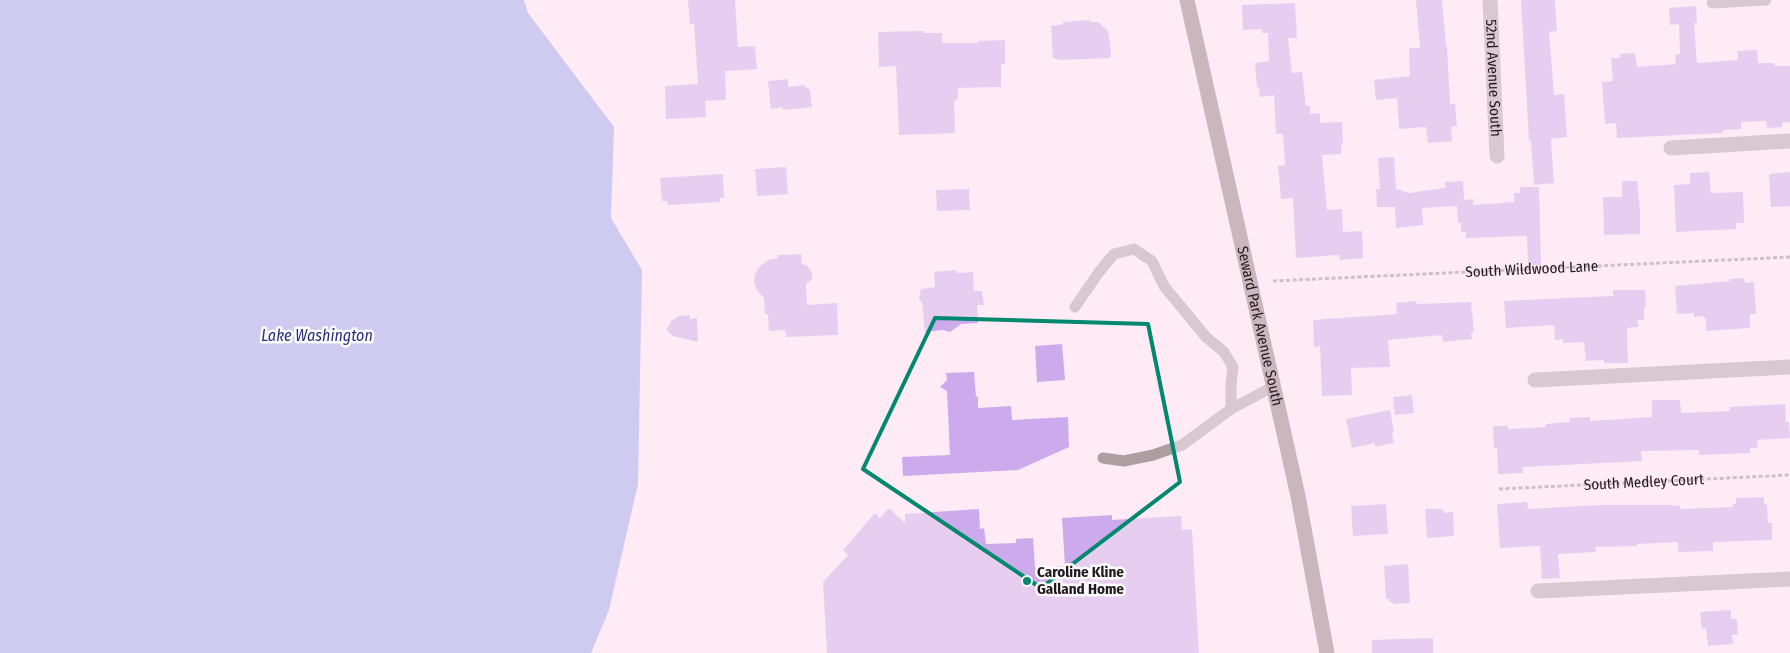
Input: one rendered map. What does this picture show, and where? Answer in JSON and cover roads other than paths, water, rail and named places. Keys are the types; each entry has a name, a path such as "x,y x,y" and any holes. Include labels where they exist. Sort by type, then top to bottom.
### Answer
{"main road":[{"name":"Seward Park Avenue South","path":"1187,0 1298,496 1327,653"}],"street":[{"name":"52nd Avenue South","path":"1490,0 1497,156"},
{"path":"1672,148 1790,141"},
{"path":"1535,380 1790,367"},
{"path":"1538,591 1790,580"}],"lane":[{"path":"1712,3 1766,0"},
{"path":"1075,307 1114,254 1134,249 1152,261 1164,286 1206,337 1224,352 1233,367 1231,409"},
{"path":"1103,458 1124,461 1153,456 1182,444 1231,409 1274,386"}],"water":[{"name":"Lake Washington","path":"0,0 524,0 528,13 614,127 611,218 642,270 638,484 609,610 591,653 0,653"}],"place":[{"name":"Caroline Kline Galland Home","path":"1027,581"}]}
